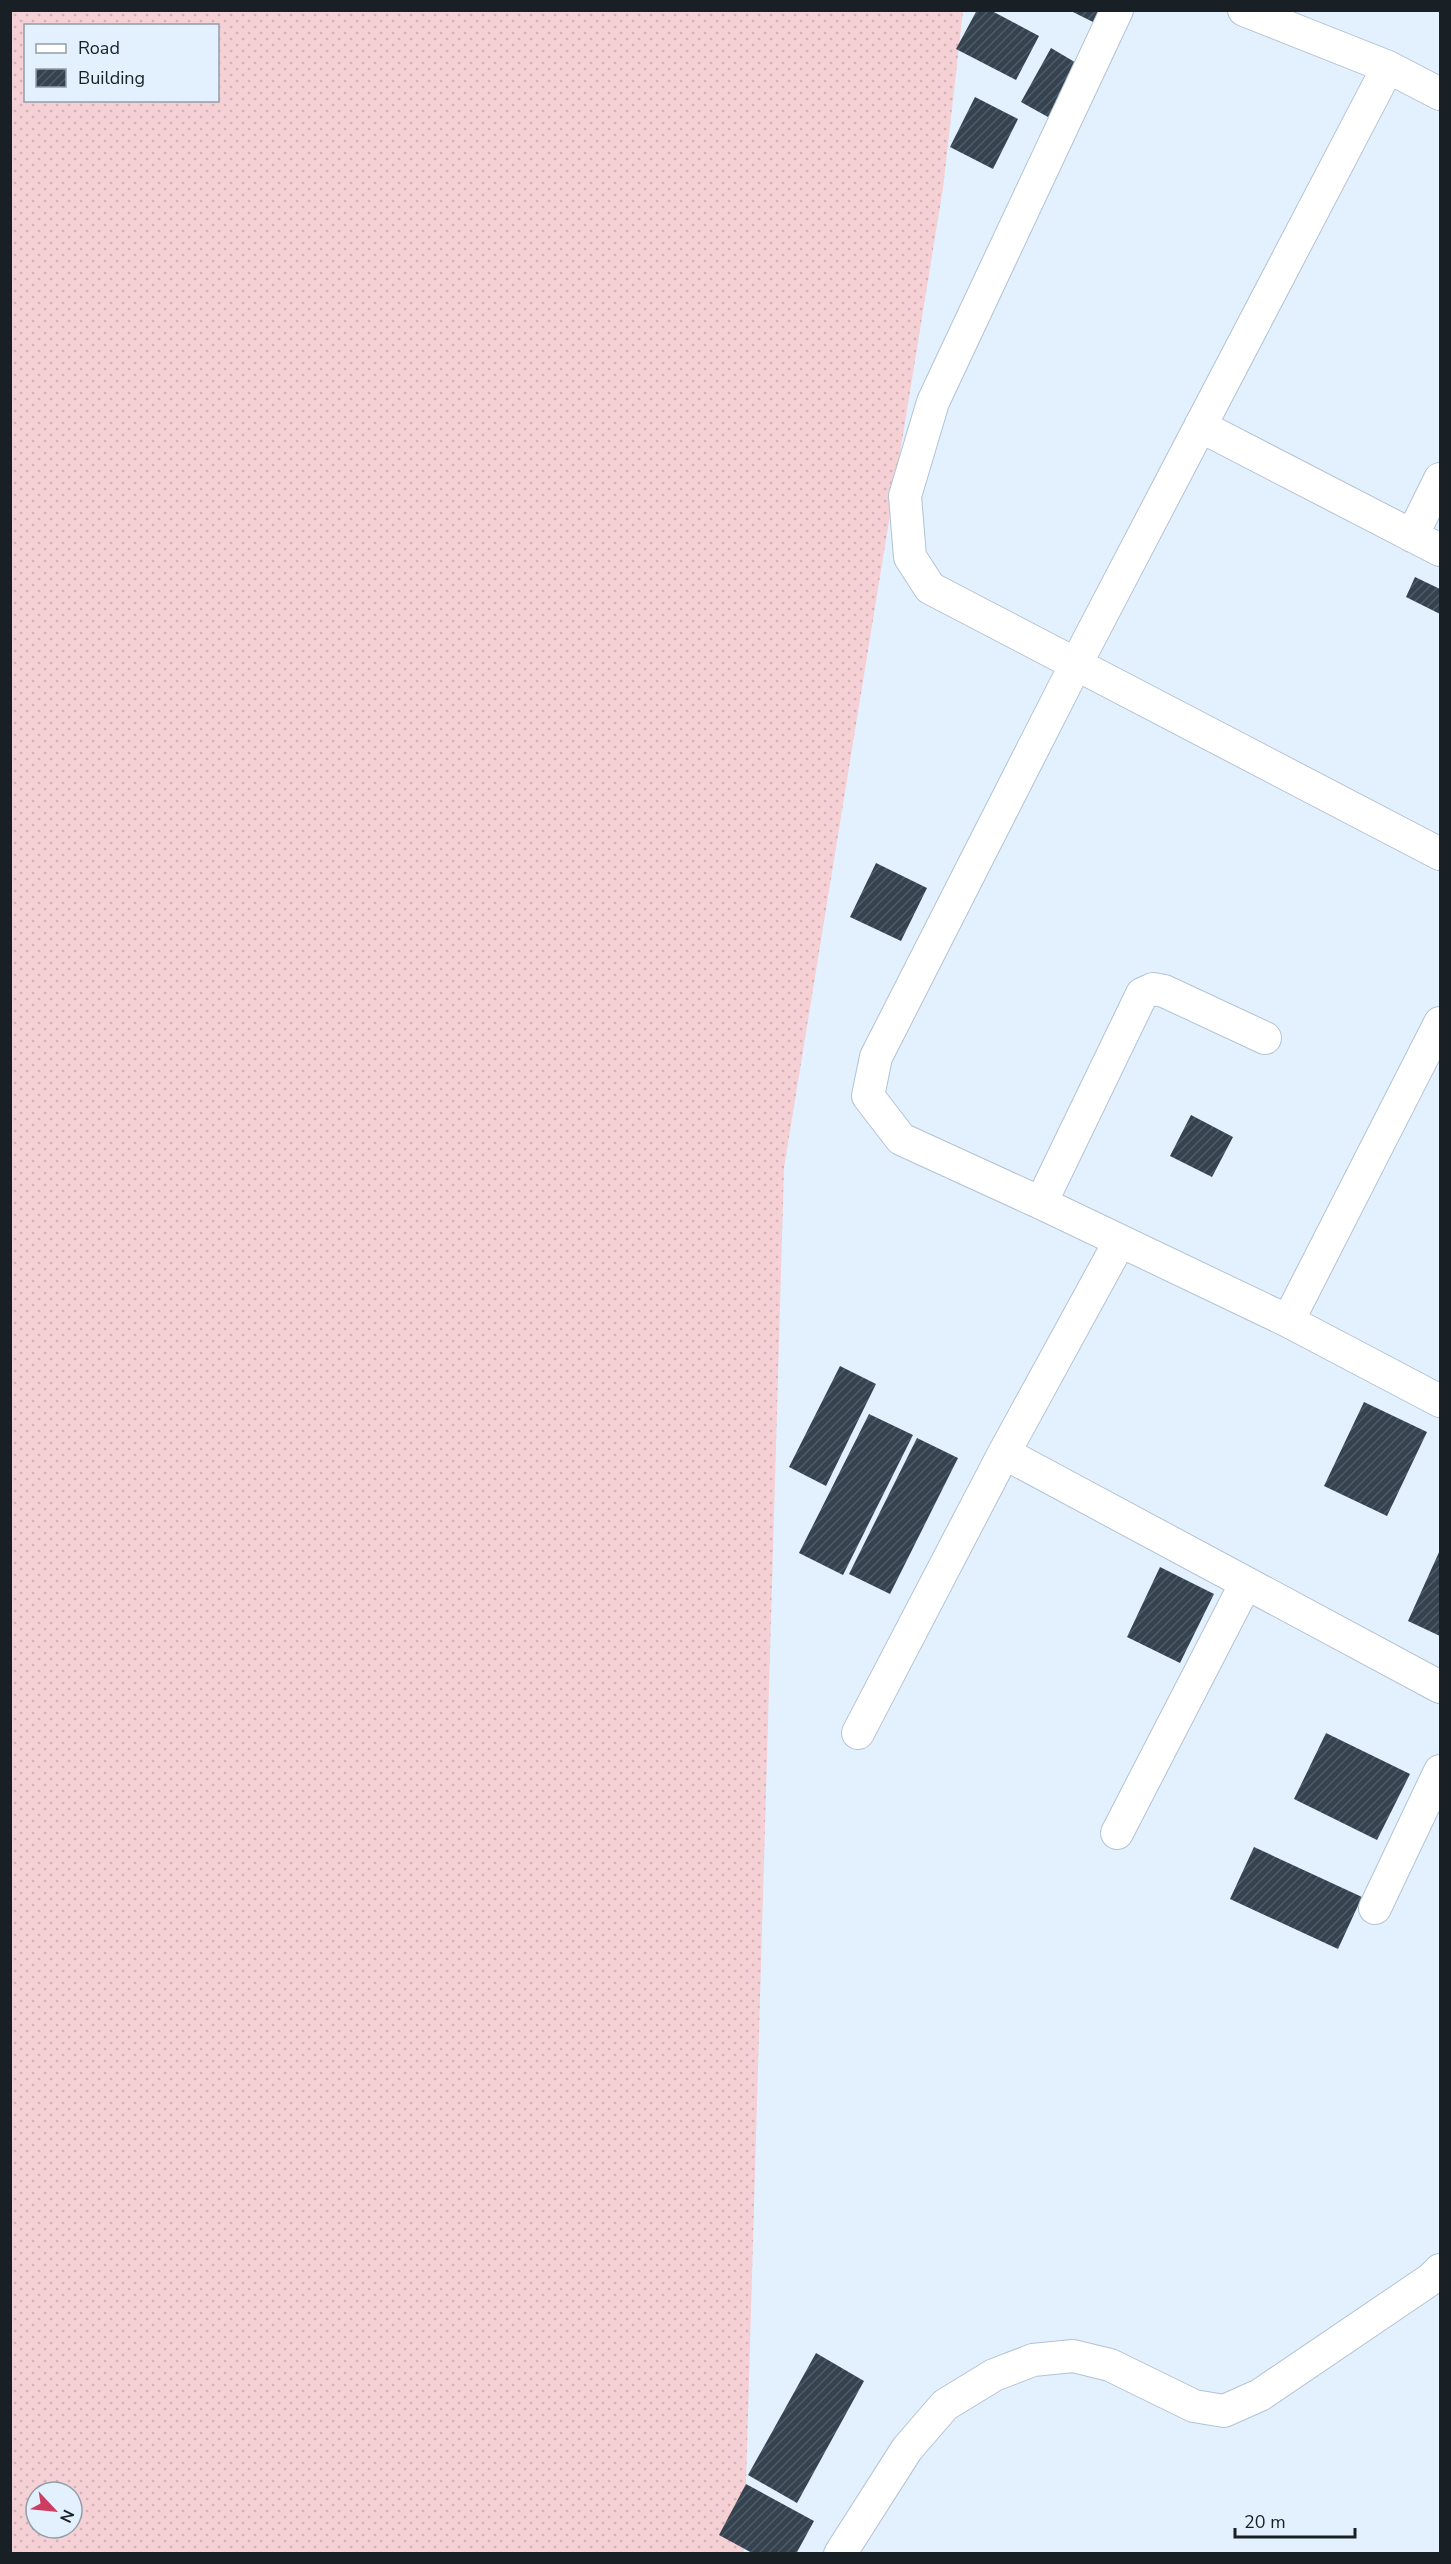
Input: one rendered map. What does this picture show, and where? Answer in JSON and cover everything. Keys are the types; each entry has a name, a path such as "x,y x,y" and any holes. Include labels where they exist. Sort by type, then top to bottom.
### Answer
{"street":[{"path":"1117,10 933,402 905,496 910,557 930,588 1440,854"},
{"path":"1244,10 1388,68 1440,94"},
{"path":"1388,68 1076,664 876,1057 868,1096 901,1139 1120,1240 1288,1321 1440,1401"},
{"path":"1200,426 1440,550"},
{"path":"1412,536 1440,479"},
{"path":"1041,1203 1142,994 1153,989 1164,991 1264,1038"},
{"path":"1288,1321 1440,1023"},
{"path":"858,1733 1004,1453 1120,1240"},
{"path":"1004,1453 1440,1688"},
{"path":"1117,1833 1246,1583"},
{"path":"1376,1908 1440,1771"},
{"path":"840,2553 907,2449 945,2405 994,2375 1033,2360 1072,2356 1110,2365 1194,2406 1224,2411 1260,2394 1431,2279 1440,2270"}],"shaded area":[{"path":"11,11 963,11 943,188 784,1168 744,2553 11,2554"}],"building":[{"path":"977,10 990,10 1039,36 1016,80 956,49"},
{"path":"1069,10 1104,10 1097,24"},
{"path":"1051,48 1078,64 1048,117 1021,102"},
{"path":"975,97 1018,119 993,169 950,147"},
{"path":"1415,577 1440,589 1440,614 1406,597"},
{"path":"876,863 927,888 901,941 850,917"},
{"path":"1191,1115 1233,1137 1212,1177 1170,1156"},
{"path":"840,1366 876,1384 826,1486 789,1467"},
{"path":"1364,1402 1427,1432 1387,1516 1324,1486"},
{"path":"869,1414 913,1435 843,1575 799,1553"},
{"path":"917,1438 958,1458 890,1594 849,1574"},
{"path":"1440,1550 1440,1636 1408,1621"},
{"path":"1160,1567 1214,1594 1180,1663 1127,1637"},
{"path":"1326,1733 1410,1774 1377,1840 1294,1799"},
{"path":"1254,1847 1362,1897 1338,1949 1230,1899"},
{"path":"816,2353 864,2381 797,2503 748,2475"},
{"path":"746,2484 814,2521 796,2554 754,2554 719,2535"}]}
